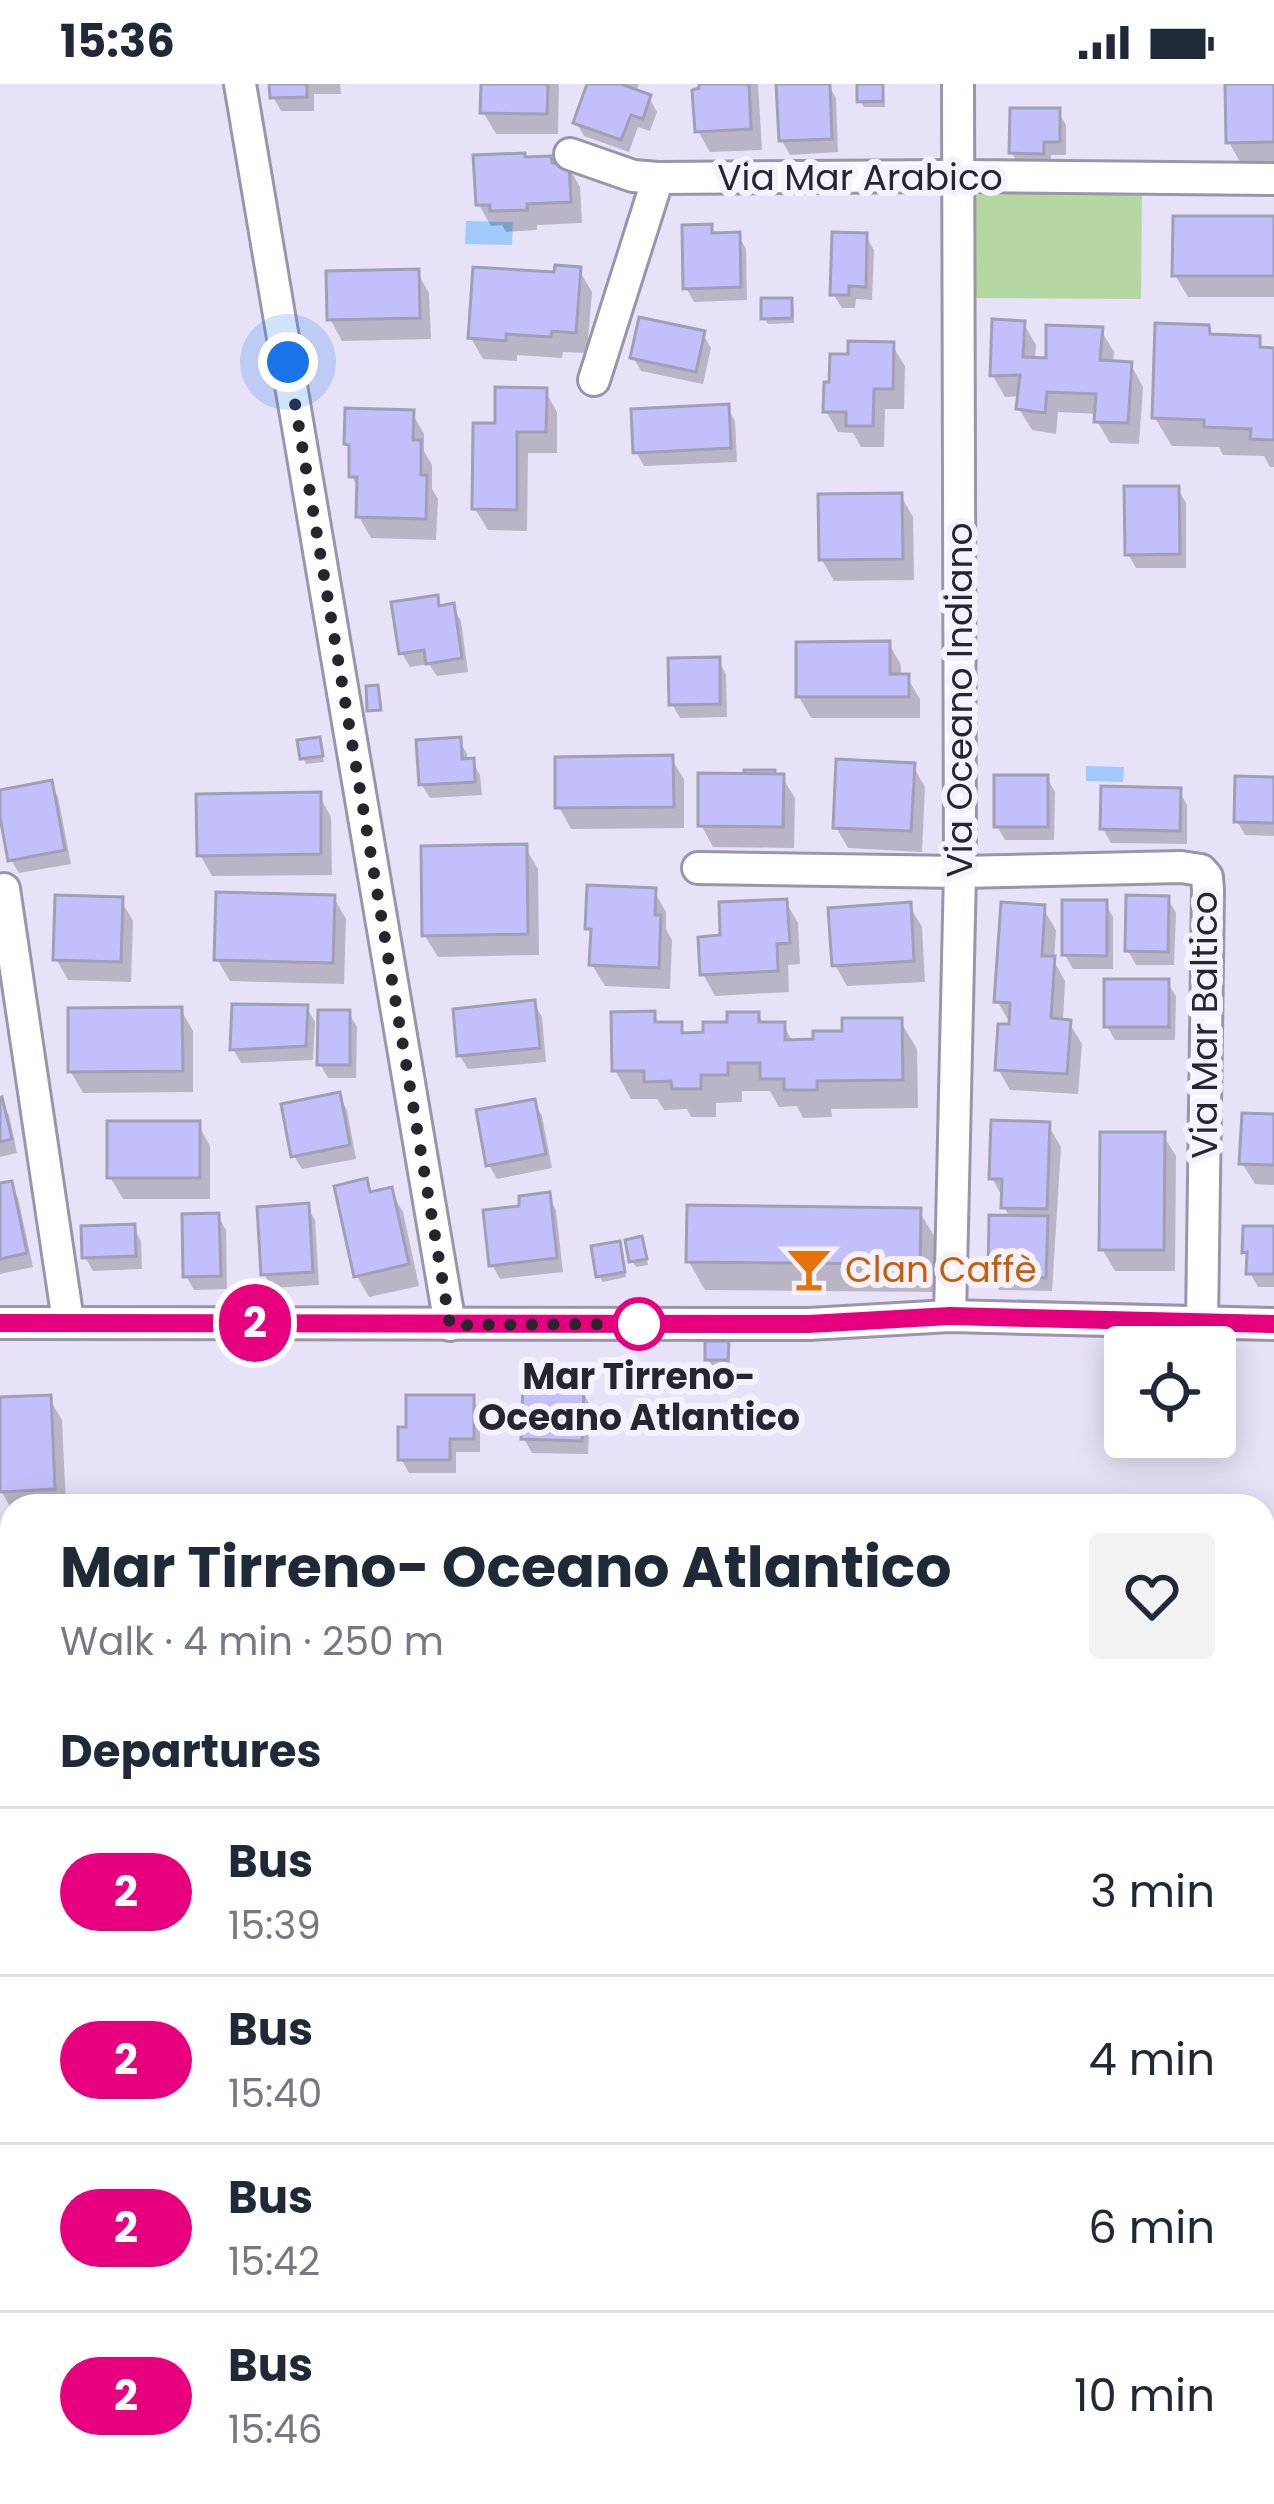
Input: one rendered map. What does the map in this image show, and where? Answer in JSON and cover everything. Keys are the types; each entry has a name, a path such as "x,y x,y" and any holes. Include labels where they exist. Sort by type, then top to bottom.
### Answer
{"street":[{"path":"240,84 450,1325"},
{"name":"Via Oceano Indiano","path":"950,1316 959,872 958,84"},
{"name":"Via Mar Arabico","path":"570,154 633,176 658,178 1274,179"},
{"path":"594,380 658,178"},
{"name":"Via Mar Baltico","path":"698,868 1202,870 1207,878 1202,1324"},
{"path":"4,889 68,1321"},
{"path":"0,1323 809,1324 950,1316 1274,1324"}],"green space":[{"path":"971,193 1142,193 1141,299 970,298"}],"water":[{"path":"466,221 513,222 512,245 465,244"},
{"path":"1086,766 1124,767 1123,782 1086,781"}],"building":[{"path":"269,84 307,84 307,97 270,98"},
{"path":"481,84 548,84 547,114 480,113"},
{"path":"587,84 621,84 651,95 643,119 631,115 621,140 573,123"},
{"path":"699,84 749,84 751,129 695,132 692,90"},
{"path":"776,84 830,84 832,139 779,141"},
{"path":"857,84 883,84 883,101 857,102"},
{"path":"1225,84 1274,84 1274,142 1226,143"},
{"path":"1010,108 1060,108 1060,142 1044,142 1044,154 1009,153"},
{"path":"525,153 525,157 551,156 552,163 569,163 571,202 527,204 527,210 490,211 490,205 476,205 473,155"},
{"path":"1173,216 1274,216 1274,276 1172,276"},
{"path":"712,224 712,233 740,232 741,287 683,289 682,225"},
{"path":"832,232 867,233 866,287 849,286 849,295 830,295"},
{"path":"555,265 581,267 576,333 552,331 551,337 506,334 506,341 468,338 473,267 554,272"},
{"path":"419,269 420,318 327,320 326,271"},
{"path":"761,298 792,298 792,318 761,319"},
{"path":"639,317 705,331 696,372 630,358"},
{"path":"992,319 1025,321 1023,357 1046,358 1046,325 1103,327 1100,360 1132,362 1128,423 1094,422 1096,394 1047,392 1045,413 1016,409 1020,375 990,376"},
{"path":"1155,323 1209,325 1210,334 1260,336 1260,347 1274,348 1274,440 1250,439 1251,429 1204,427 1204,420 1152,418"},
{"path":"848,341 894,342 893,389 874,389 873,426 846,426 846,412 823,412 830,354 848,354"},
{"path":"495,387 547,388 546,432 517,432 517,510 472,509 473,423 495,423"},
{"path":"729,404 731,448 633,453 631,409"},
{"path":"345,408 414,410 413,440 421,440 421,475 427,475 426,519 356,517 357,477 349,477"},
{"path":"1124,486 1179,486 1180,554 1125,555"},
{"path":"902,493 903,559 819,560 818,494"},
{"path":"438,595 439,606 454,603 462,658 426,664 424,650 399,654 391,602"},
{"path":"890,641 890,674 909,674 909,697 796,697 796,642"},
{"path":"720,657 720,704 669,705 668,658"},
{"path":"378,685 381,710 367,711 366,686"},
{"path":"320,737 323,756 300,759 297,740"},
{"path":"461,737 462,759 474,758 475,782 419,785 416,740"},
{"path":"673,755 674,807 555,808 555,757"},
{"path":"836,759 915,763 911,831 833,828"},
{"path":"744,770 775,770 774,788 744,788"},
{"path":"698,773 784,774 783,827 698,826"},
{"path":"994,775 1048,775 1048,827 994,827"},
{"path":"1235,776 1274,777 1274,823 1234,822"},
{"path":"52,780 65,850 8,861 0,790"},
{"path":"1101,786 1181,788 1180,831 1100,829"},
{"path":"321,792 321,854 197,856 196,794"},
{"path":"527,844 528,934 422,936 421,846"},
{"path":"587,885 656,888 655,915 661,915 659,968 589,965"},
{"path":"216,892 335,895 333,963 214,960"},
{"path":"55,895 123,897 121,962 53,960"},
{"path":"1126,895 1169,896 1168,952 1125,951"},
{"path":"787,899 790,943 777,944 778,971 700,975 698,937 720,935 719,902"},
{"path":"1062,900 1107,900 1107,956 1062,955"},
{"path":"911,902 914,961 832,966 828,908"},
{"path":"1001,902 1045,905 1042,956 1055,956 1051,1018 1071,1020 1067,1074 995,1070 998,1024 1009,1024 1010,1003 994,1002"},
{"path":"1104,979 1169,979 1169,1027 1104,1027"},
{"path":"535,1000 540,1048 457,1056 453,1009"},
{"path":"232,1004 308,1005 306,1046 230,1050"},
{"path":"182,1007 183,1071 68,1072 68,1008"},
{"path":"318,1010 350,1010 350,1065 317,1065"},
{"path":"655,1011 655,1022 682,1022 682,1033 703,1032 703,1022 727,1022 727,1012 759,1012 759,1022 785,1022 785,1040 813,1039 813,1031 842,1031 842,1018 902,1018 903,1080 817,1081 817,1090 784,1090 784,1079 760,1079 760,1063 728,1063 728,1075 701,1075 701,1089 672,1089 671,1081 644,1082 644,1071 612,1071 611,1012"},
{"path":"340,1092 350,1145 291,1157 281,1104"},
{"path":"0,1098 12,1139 0,1142"},
{"path":"535,1099 546,1154 486,1166 476,1110"},
{"path":"1242,1113 1274,1114 1274,1165 1239,1164"},
{"path":"991,1120 1050,1122 1047,1209 1001,1208 1002,1179 989,1179"},
{"path":"107,1121 200,1121 200,1178 107,1178"},
{"path":"1100,1132 1165,1132 1164,1250 1099,1250"},
{"path":"367,1178 370,1192 392,1187 409,1264 354,1277 334,1186"},
{"path":"12,1181 27,1253 0,1259 0,1183"},
{"path":"550,1192 557,1258 489,1266 483,1210 519,1206 519,1196"},
{"path":"309,1203 313,1272 261,1275 257,1207"},
{"path":"687,1205 921,1208 920,1264 686,1262"},
{"path":"219,1213 221,1276 183,1277 182,1214"},
{"path":"989,1215 1048,1216 1046,1278 988,1276"},
{"path":"135,1224 136,1256 82,1258 81,1226"},
{"path":"1243,1226 1274,1226 1274,1274 1246,1274"},
{"path":"642,1236 647,1259 629,1262 625,1240"},
{"path":"620,1241 625,1272 596,1277 591,1246"},
{"path":"705,1341 729,1341 728,1360 705,1360"},
{"path":"523,1386 584,1388 582,1441 521,1439"},
{"path":"51,1395 55,1489 0,1492 0,1397"},
{"path":"406,1395 474,1395 474,1439 450,1439 450,1460 398,1460 398,1427 406,1427"}],"bus line":[{"name":"2","path":"0,1323 809,1324 950,1316 1274,1324"}],"place":[{"name":"Clan Caffè","path":"809,1269"},
{"name":"Mar Tirreno- Oceano Atlantico","path":"639,1324"}],"route":[{"path":"288,362 450,1325 639,1324"}]}
